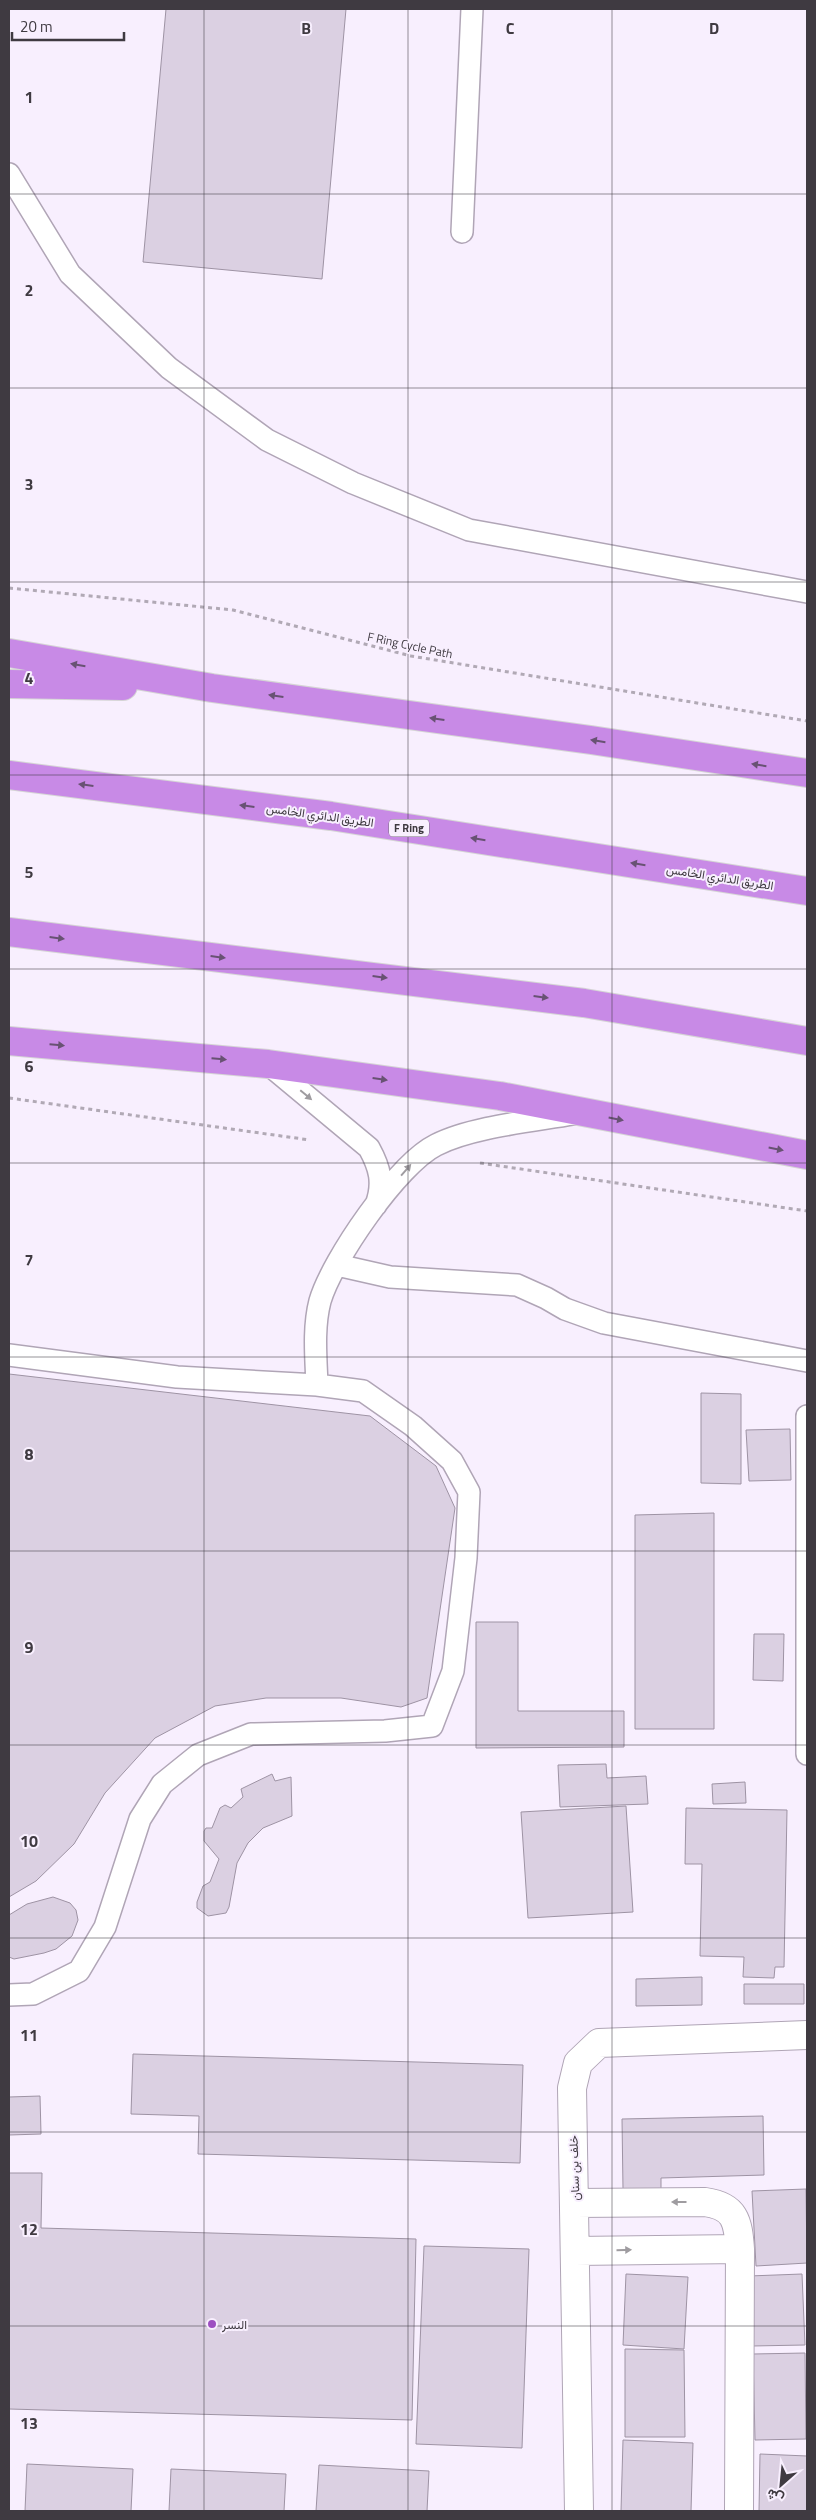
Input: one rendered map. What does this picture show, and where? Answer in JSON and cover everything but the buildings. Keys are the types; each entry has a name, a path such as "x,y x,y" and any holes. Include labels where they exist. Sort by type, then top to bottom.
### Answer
{"highway":[{"path":"9,653 212,688 591,740 807,773"},
{"path":"9,684 212,688"},
{"name":"الطريق الدائري الخامس","path":"9,775 331,816 807,891"},
{"path":"9,932 584,1003 807,1041"},
{"path":"9,1041 268,1064 500,1096 807,1155"}],"street":[{"name":"خلف بن سنان","path":"579,2511 572,2088 578,2063 599,2043 807,2035"},
{"path":"575,2203 705,2202 717,2204 727,2209 734,2217 738,2228 740,2249 739,2511"},
{"path":"575,2251 740,2249"}],"lane":[{"path":"462,232 472,9"},
{"path":"9,174 70,274 169,368 267,440 353,483 469,530 807,592"},
{"path":"268,1064 369,1148 377,1162 381,1177 380,1193 375,1208"},
{"path":"317,1385 316,1326 330,1276 375,1208 420,1155 435,1145 470,1133 581,1112"},
{"path":"336,1265 390,1277 517,1285 532,1290 564,1309 604,1323 807,1361"},
{"path":"9,1355 177,1377 317,1385 363,1391 413,1426 452,1461 469,1492 466,1558 453,1670 432,1726 385,1731 251,1734 198,1755 162,1784 140,1818 105,1927 79,1971 33,1994 9,1994"},
{"path":"806,1416 807,1754"}],"path":[{"name":"F Ring Cycle Path","path":"9,588 233,610 411,656 807,721"}],"place":[{"name":"النسر","path":"212,2324"}]}
